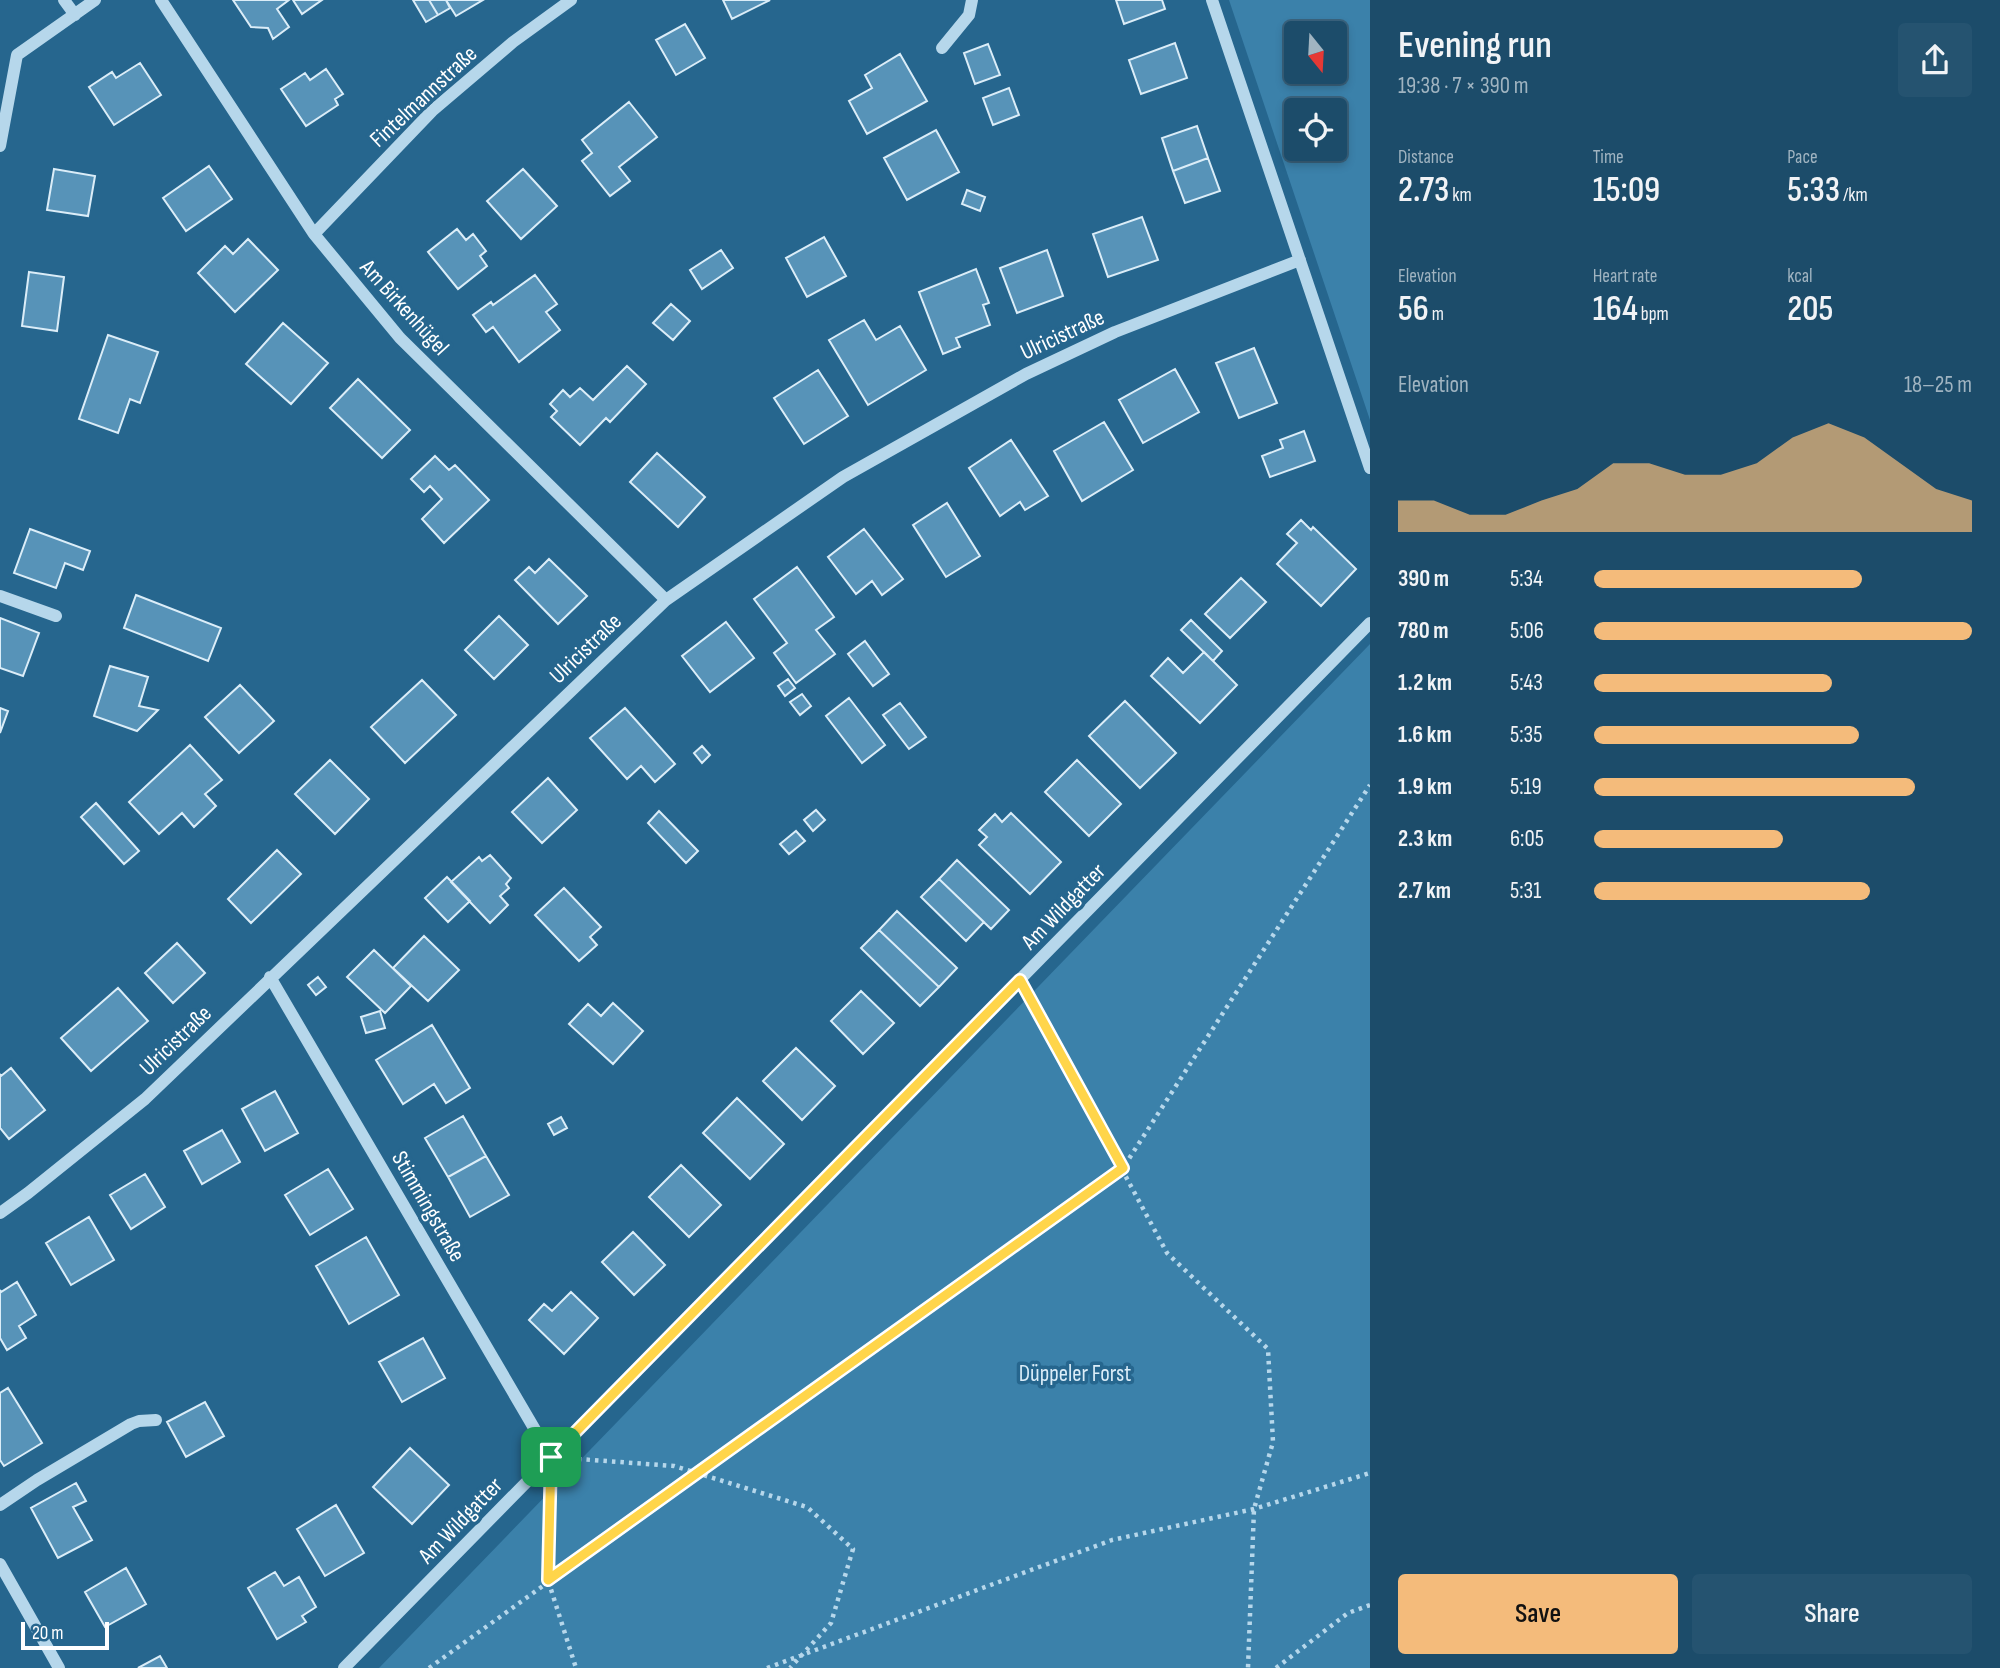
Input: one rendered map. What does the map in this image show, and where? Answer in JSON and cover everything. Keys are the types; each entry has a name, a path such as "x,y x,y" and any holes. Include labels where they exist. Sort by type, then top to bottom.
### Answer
{"street":[{"path":"64,0 75,15"},
{"path":"0,146 17,55 96,0"},
{"name":"Am Birkenhügel","path":"161,0 314,234 400,338 666,600"},
{"name":"Fintelmannstraße","path":"314,234 432,111 513,42 571,0"},
{"path":"942,48 970,15 972,0"},
{"path":"1212,0 1370,468"},
{"name":"Ulricistraße","path":"0,1213 145,1099 666,600 843,477 1026,374 1115,332 1300,260"},
{"path":"0,596 56,616"},
{"name":"Am Wildgatter","path":"345,1668 1370,623"},
{"name":"Stimmingstraße","path":"270,977 551,1457"},
{"path":"0,1505 131,1424 139,1420 156,1420"},
{"path":"0,1564 59,1668"}],"path":[{"path":"429,1668 1123,1168 1370,785"},
{"path":"1020,980 1167,1253 1268,1349 1273,1442 1255,1508 1248,1668"},
{"path":"576,1668 548,1580 551,1457 674,1466 807,1507 853,1549 831,1623 790,1668"},
{"path":"767,1668 1112,1541 1255,1508 1370,1473"},
{"path":"1276,1668 1348,1613 1370,1605"}],"green space":[{"path":"1229,0 1370,0 1370,420"},
{"name":"Düppeler Forst","path":"1370,644 1370,1668 379,1668"}],"building":[{"path":"233,0 289,0 277,9 289,27 273,39 268,28 251,27"},
{"path":"293,0 322,0 302,14"},
{"path":"413,0 429,0 438,15 426,22"},
{"path":"429,0 446,0 450,8 438,15"},
{"path":"446,0 483,0 456,16"},
{"path":"723,0 770,0 732,19"},
{"path":"1116,0 1162,0 1165,9 1124,24"},
{"path":"685,24 705,58 676,75 656,40"},
{"path":"1175,43 1187,78 1141,94 1129,60"},
{"path":"988,44 1000,75 975,84 964,53"},
{"path":"900,54 927,101 867,134 849,101 872,88 865,75"},
{"path":"140,63 161,95 114,125 89,87 112,72 116,78"},
{"path":"326,69 343,94 335,99 338,105 306,126 281,89 305,73 310,80"},
{"path":"1009,88 1019,115 993,125 983,98"},
{"path":"629,102 657,137 619,167 630,181 610,196 582,161 592,153 582,140"},
{"path":"1197,126 1208,158 1173,171 1162,138"},
{"path":"936,130 959,172 907,200 884,158"},
{"path":"1208,158 1220,191 1185,203 1173,171"},
{"path":"209,166 232,199 186,231 163,198"},
{"path":"54,169 95,176 88,216 47,210"},
{"path":"523,169 557,206 521,239 487,201"},
{"path":"967,190 985,197 980,211 962,204"},
{"path":"1142,217 1158,260 1108,277 1093,234"},
{"path":"457,229 466,240 473,234 486,251 480,256 487,266 458,289 428,252"},
{"path":"824,237 846,276 807,297 786,258"},
{"path":"248,239 278,270 235,312 198,273 225,246 233,254"},
{"path":"721,250 733,268 702,289 690,270"},
{"path":"1047,250 1063,296 1017,313 1000,268"},
{"path":"976,269 989,303 983,305 990,325 956,338 960,347 943,354 919,292"},
{"path":"29,272 64,277 57,331 22,326"},
{"path":"535,275 557,304 546,312 560,330 519,362 493,327 486,332 473,315 491,302 493,305"},
{"path":"671,304 690,321 673,340 653,323"},
{"path":"864,320 876,340 900,326 926,370 868,405 829,340"},
{"path":"283,323 328,363 291,404 246,364"},
{"path":"108,335 158,352 140,403 130,399 118,433 79,419"},
{"path":"1254,348 1277,403 1239,418 1216,363"},
{"path":"627,366 646,384 610,422 606,418 580,445 551,417 557,411 550,404 563,390 570,397 580,388 593,400"},
{"path":"1175,369 1199,412 1143,443 1119,400"},
{"path":"818,370 848,416 804,444 774,398"},
{"path":"358,379 410,430 382,458 330,408"},
{"path":"1104,422 1133,470 1082,501 1054,451"},
{"path":"1304,431 1315,461 1270,477 1262,456 1283,448 1280,440"},
{"path":"1011,440 1048,496 1025,510 1020,502 1000,516 969,468"},
{"path":"657,453 705,497 678,527 630,482"},
{"path":"435,456 449,470 455,465 489,500 444,543 422,519 442,499 430,486 424,492 411,479"},
{"path":"947,503 980,556 946,577 913,525"},
{"path":"1301,520 1311,530 1313,527 1356,569 1321,606 1277,564 1297,543 1287,534"},
{"path":"30,529 90,551 83,570 65,563 56,588 14,573"},
{"path":"864,529 903,579 882,595 872,581 856,594 828,557"},
{"path":"549,559 587,596 558,624 515,580 529,567 535,573"},
{"path":"797,567 834,617 816,630 835,654 796,683 774,653 787,643 754,599"},
{"path":"1241,578 1266,602 1230,638 1205,614"},
{"path":"136,595 221,628 208,661 124,628"},
{"path":"499,616 528,645 494,679 465,650"},
{"path":"0,618 39,633 23,676 0,668"},
{"path":"1191,620 1222,651 1213,661 1181,630"},
{"path":"726,622 754,658 710,692 682,656"},
{"path":"865,641 889,674 873,686 848,654"},
{"path":"1204,652 1237,685 1200,723 1151,676 1168,658 1183,673"},
{"path":"110,666 148,677 139,706 158,710 137,731 94,716"},
{"path":"788,679 795,688 785,696 778,686"},
{"path":"422,680 456,715 405,763 371,727"},
{"path":"240,685 274,721 239,753 205,717"},
{"path":"802,694 811,706 800,715 790,702"},
{"path":"849,698 885,745 862,763 826,716"},
{"path":"1125,701 1176,753 1140,788 1089,736"},
{"path":"900,703 926,737 909,749 883,715"},
{"path":"0,708 8,711 0,733"},
{"path":"625,708 675,764 655,782 641,766 627,779 590,738"},
{"path":"190,745 222,780 205,794 216,806 194,827 182,813 159,834 129,802"},
{"path":"702,746 710,755 702,763 694,753"},
{"path":"330,760 369,799 335,834 295,794"},
{"path":"1077,760 1121,804 1089,836 1045,792"},
{"path":"548,778 577,810 542,843 512,812"},
{"path":"96,803 139,851 124,864 81,817"},
{"path":"816,810 825,820 813,831 804,820"},
{"path":"659,811 698,851 686,863 648,823"},
{"path":"1011,813 1061,862 1030,894 979,845 987,837 979,830 995,814 1002,822"},
{"path":"796,831 805,841 789,854 780,844"},
{"path":"277,850 301,874 251,923 228,899"},
{"path":"490,855 511,878 506,884 509,888 500,896 508,905 490,923 451,882 479,857 482,861"},
{"path":"957,860 1009,910 991,929 939,879"},
{"path":"447,877 470,901 448,922 425,898"},
{"path":"939,879 984,922 966,941 921,897"},
{"path":"564,888 601,927 590,937 597,945 579,961 535,915"},
{"path":"897,911 957,968 939,987 879,930"},
{"path":"879,930 939,987 920,1006 861,948"},
{"path":"424,936 459,970 428,1001 393,968"},
{"path":"177,943 205,973 173,1003 145,973"},
{"path":"374,950 411,986 385,1013 347,977"},
{"path":"318,977 326,987 316,995 308,985"},
{"path":"118,988 148,1021 91,1071 61,1038"},
{"path":"861,991 894,1023 863,1054 831,1021"},
{"path":"613,1003 643,1031 613,1064 569,1024 588,1004 601,1016"},
{"path":"380,1011 385,1028 366,1033 361,1017"},
{"path":"432,1025 470,1088 446,1103 434,1084 403,1104 376,1060"},
{"path":"796,1048 835,1086 802,1120 763,1081"},
{"path":"11,1068 45,1110 9,1139 0,1128 0,1074 1,1076"},
{"path":"275,1091 298,1133 265,1151 242,1109"},
{"path":"737,1098 784,1144 750,1179 703,1133"},
{"path":"463,1116 486,1156 448,1177 425,1138"},
{"path":"561,1117 567,1128 554,1135 548,1124"},
{"path":"222,1130 240,1162 202,1184 184,1151"},
{"path":"486,1156 509,1195 470,1217 448,1177"},
{"path":"681,1165 721,1205 689,1237 649,1197"},
{"path":"328,1169 353,1209 310,1235 285,1195"},
{"path":"145,1174 165,1207 131,1229 110,1195"},
{"path":"89,1217 114,1260 71,1285 46,1243"},
{"path":"633,1232 665,1265 634,1295 602,1262"},
{"path":"366,1237 399,1295 349,1324 316,1266"},
{"path":"17,1282 36,1315 19,1326 26,1338 7,1350 0,1338 0,1290 1,1292"},
{"path":"571,1292 598,1318 564,1354 529,1320 544,1304 552,1311"},
{"path":"423,1338 445,1378 402,1402 379,1362"},
{"path":"8,1388 42,1443 4,1466 0,1460 0,1393"},
{"path":"205,1402 224,1436 186,1457 167,1422"},
{"path":"410,1448 449,1485 412,1524 373,1487"},
{"path":"76,1483 86,1501 73,1507 92,1540 58,1558 31,1508"},
{"path":"336,1505 364,1553 325,1576 297,1529"},
{"path":"126,1568 146,1604 105,1627 85,1592"},
{"path":"275,1572 284,1586 299,1577 316,1607 302,1616 306,1622 277,1639 248,1588"},
{"path":"160,1656 167,1668 138,1668"}],"route":[{"path":"1020,980 1123,1168 548,1580 551,1457 1020,980"}]}
